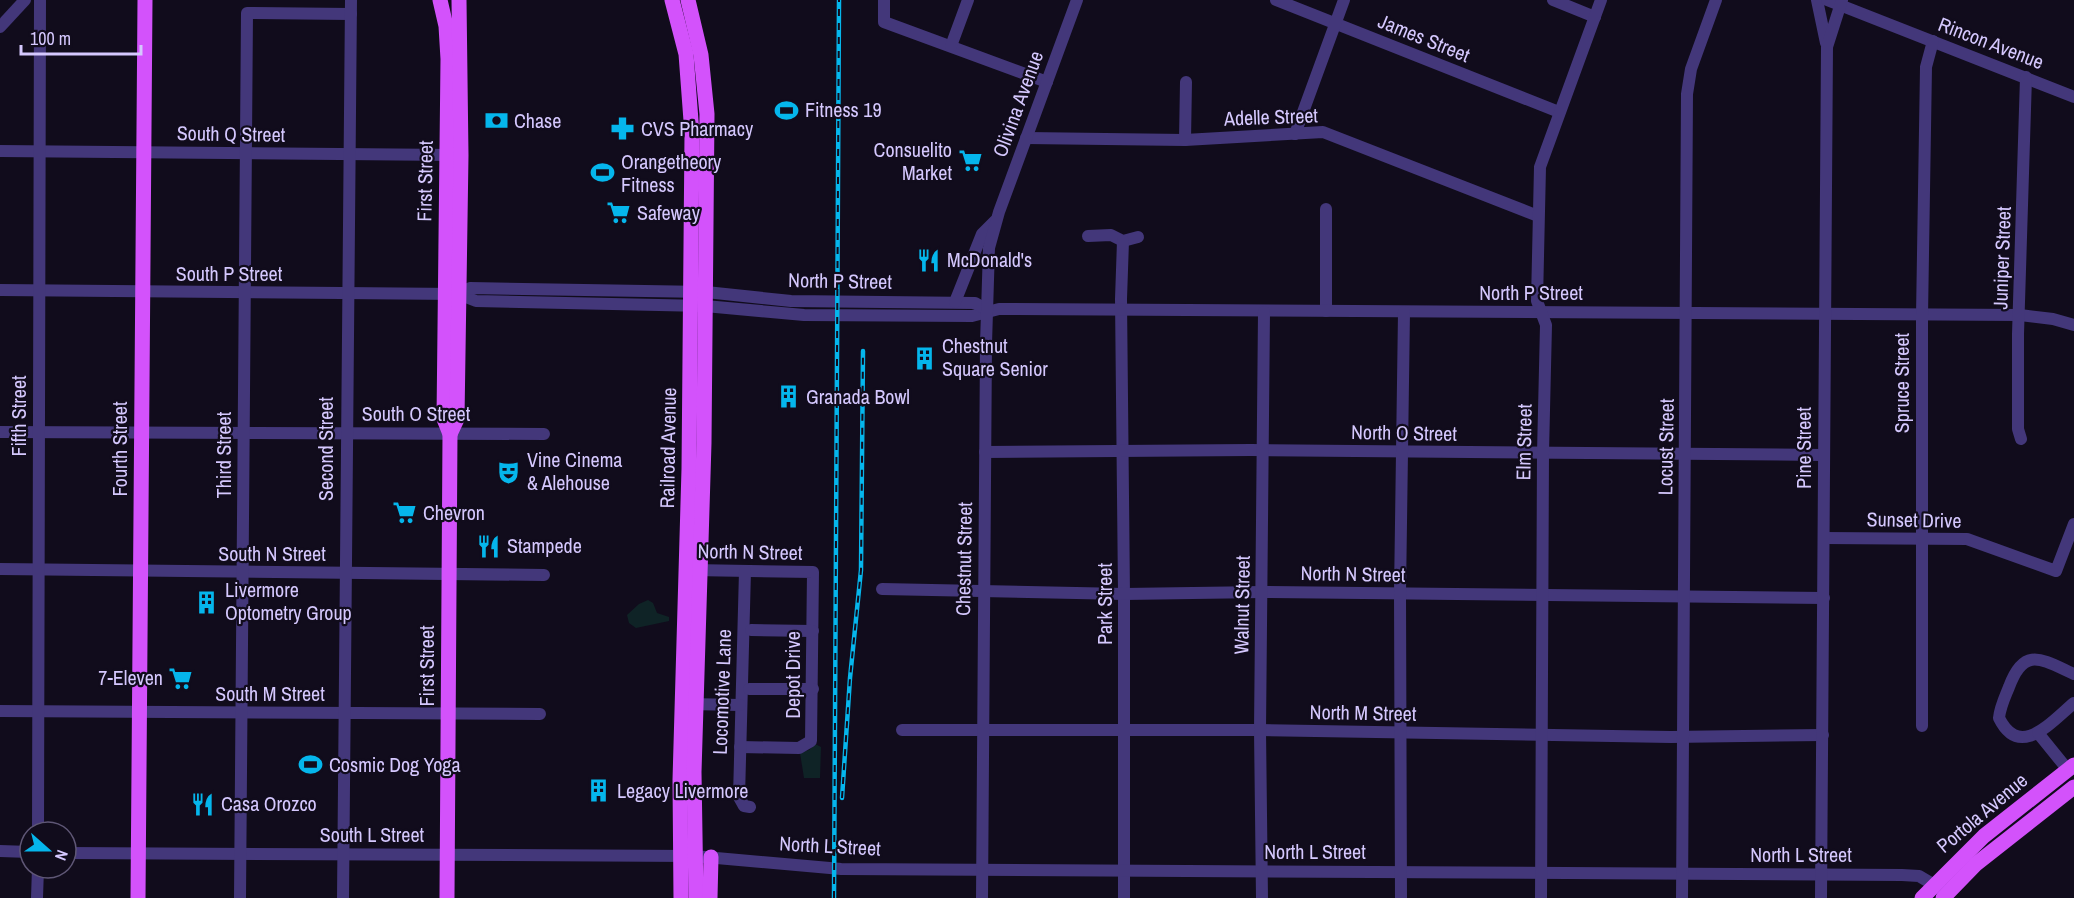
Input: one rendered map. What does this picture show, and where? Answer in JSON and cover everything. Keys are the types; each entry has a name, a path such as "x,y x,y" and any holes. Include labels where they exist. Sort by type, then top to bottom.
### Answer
{"main road":[{"name":"Fourth Street","path":"138,898 145,0"},
{"name":"First Street","path":"440,0 447,43 454,155"},
{"name":"First Street","path":"452,0 458,25"},
{"name":"First Street","path":"447,898 450,434 457,419 451,294 454,155 461,60 458,25 459,0"},
{"name":"Railroad Avenue","path":"672,0 687,54 692,101 698,299"},
{"name":"Railroad Avenue","path":"681,898 686,856 698,299 706,95 697,33 688,0"},
{"name":"Portola Avenue","path":"1922,898 1934,883 1984,836 2070,768"},
{"name":"Portola Avenue","path":"1944,896 2016,831 2074,787"},
{"name":"Railroad Avenue","path":"686,856 696,898"},
{"path":"710,898 711,857"}],"street":[{"path":"0,27 25,0"},
{"name":"Fifth Street","path":"38,820 40,0"},
{"name":"Second Street","path":"343,898 351,0"},
{"path":"884,0 884,22 1047,82"},
{"path":"951,46 968,0"},
{"name":"Olivina Avenue","path":"996,221 1077,0"},
{"name":"James Street","path":"1276,0 1559,112"},
{"path":"1295,134 1344,0"},
{"path":"1553,0 1595,16"},
{"name":"Elm Street","path":"1541,898 1543,453 1546,325 1537,301 1540,167 1601,0"},
{"name":"Locust Street","path":"1682,898 1687,94 1691,69 1716,0"},
{"path":"1817,0 1827,47"},
{"name":"Pine Street","path":"1821,898 1827,47 1836,2"},
{"name":"Rincon Avenue","path":"1836,2 2074,97"},
{"name":"Third Street","path":"240,898 247,13 351,14"},
{"name":"Spruce Street","path":"1922,726 1922,316 1926,67 1933,41"},
{"name":"Juniper Street","path":"2021,439 2018,389 2026,77"},
{"path":"1185,140 1186,82"},
{"name":"Adelle Street","path":"1026,138 1185,140 1323,132 1538,216"},
{"name":"South Q Street","path":"0,151 454,155"},
{"path":"1326,208 1326,311"},
{"path":"955,302 982,234 996,221"},
{"name":"Chestnut Street","path":"982,898 987,310 989,248 996,221"},
{"path":"1088,236 1111,235 1123,241 1138,237"},
{"name":"Park Street","path":"1123,241 1124,898"},
{"name":"South P Street","path":"0,290 451,294 476,301 698,299"},
{"name":"North P Street","path":"698,299 955,302 975,303 987,310"},
{"name":"North P Street","path":"698,299 804,315 972,316 987,310 2020,315 2054,319 2074,325"},
{"name":"Walnut Street","path":"1262,898 1260,730 1264,312"},
{"path":"1401,898 1400,594 1404,453 1404,312"},
{"name":"South O Street","path":"0,432 544,434"},
{"name":"North O Street","path":"985,452 1124,450 1823,455"},
{"name":"Sunset Drive","path":"1824,538 1967,539 2056,571 2074,524"},
{"name":"South N Street","path":"0,569 544,574"},
{"name":"North N Street","path":"693,570 813,572"},
{"name":"Locomotive Lane","path":"745,571 739,797 744,806 750,807"},
{"name":"Depot Drive","path":"740,747 799,748 808,745 812,735 813,572"},
{"name":"North N Street","path":"882,589 1124,594 1262,592 1824,598"},
{"path":"751,630 813,631"},
{"path":"2074,674 2035,658 2024,660 2016,668 1999,718 2009,733 2018,738 2038,733 2074,703"},
{"path":"749,689 813,690"},
{"path":"689,704 740,705"},
{"name":"South M Street","path":"0,711 540,714"},
{"name":"North M Street","path":"902,730 1125,732 1260,730 1684,736 1823,735"},
{"path":"2038,733 2070,768 2074,787"},
{"path":"0,851 18,852"},
{"name":"South L Street","path":"78,853 686,856"},
{"name":"North L Street","path":"686,856 834,868 1911,875 1934,883 1944,896"},
{"path":"38,880 38,898"}],"green space":[{"path":"648,600 653,603 657,613 669,617 669,621 636,628 629,623 627,615 639,604"},
{"path":"815,744 821,747 820,778 804,778 800,753 809,750"}],"railway":[{"path":"834,898 839,0"},
{"path":"842,798 850,678 861,570 863,351"}],"place":[{"name":"Fitness 19","path":"787,110"},
{"name":"Chase","path":"496,121"},
{"name":"CVS Pharmacy","path":"623,129"},
{"name":"Consuelito Market","path":"970,161"},
{"name":"Orangetheory Fitness","path":"603,173"},
{"name":"Safeway","path":"619,213"},
{"name":"McDonald's","path":"929,260"},
{"name":"Chestnut Square Senior","path":"924,358"},
{"name":"Granada Bowl","path":"788,397"},
{"name":"Vine Cinema & Alehouse","path":"509,472"},
{"name":"Chevron","path":"405,513"},
{"name":"Stampede","path":"489,546"},
{"name":"Livermore Optometry Group","path":"207,602"},
{"name":"7-Eleven","path":"181,678"},
{"name":"Cosmic Dog Yoga","path":"311,765"},
{"name":"Legacy Livermore","path":"599,791"},
{"name":"Casa Orozco","path":"203,804"}]}
